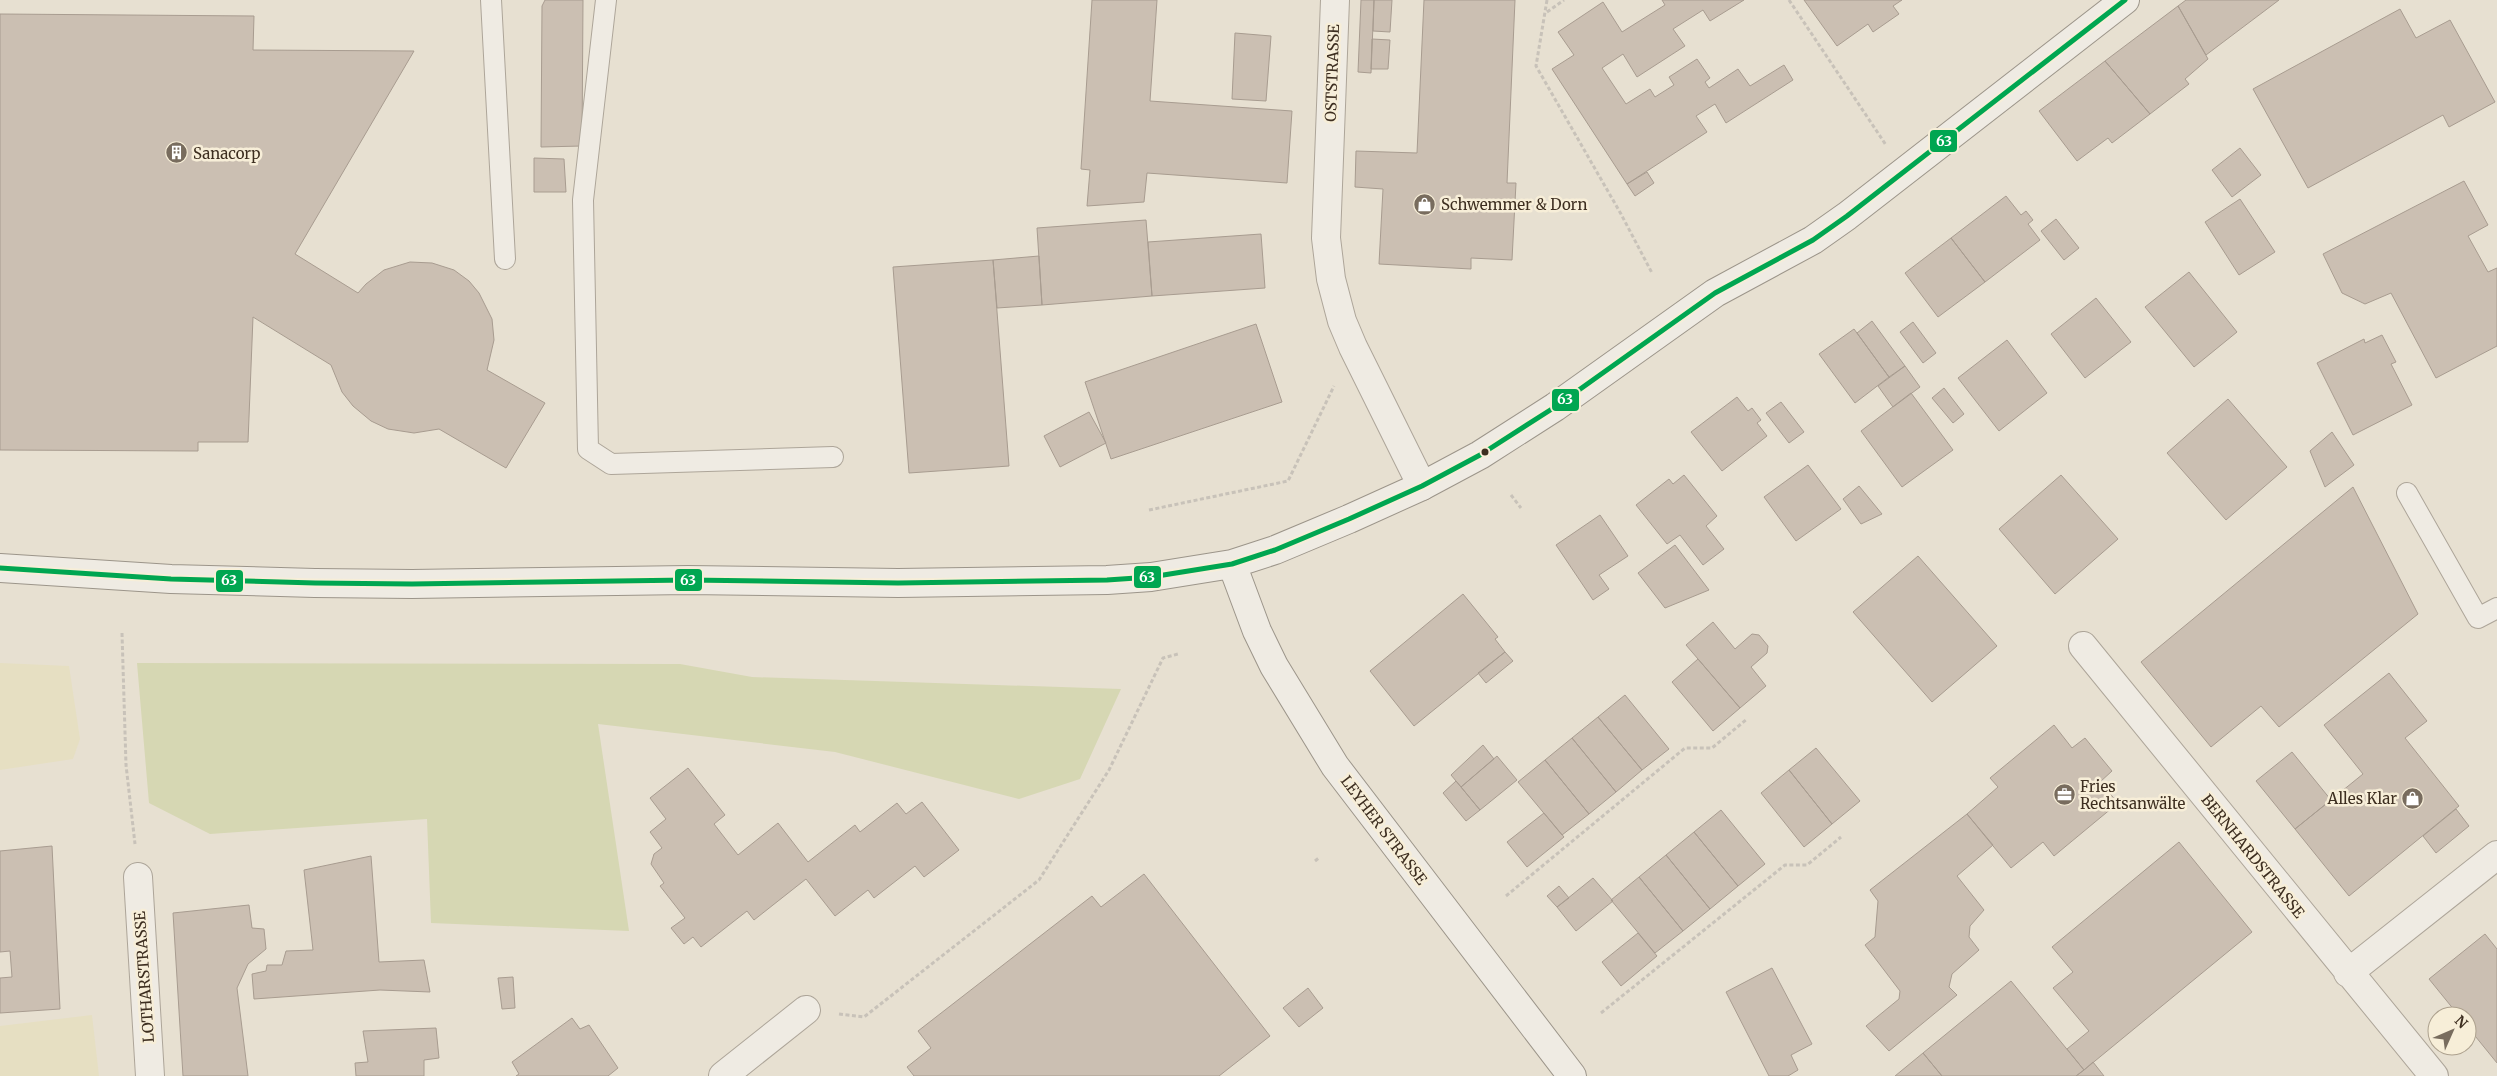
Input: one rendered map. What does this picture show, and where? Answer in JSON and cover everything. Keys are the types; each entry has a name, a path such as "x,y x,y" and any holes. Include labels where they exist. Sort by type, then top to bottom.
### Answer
{"main road":[{"name":"OSTSTRASSE","path":"1335,0 1326,238 1331,279 1342,321 1353,347 1422,486"},
{"path":"0,568 171,579 314,583 412,584 688,580 898,583 1107,580 1160,576 1232,564 1275,550 1422,486 1518,432 1715,293 1813,240 1906,172 2119,2"},
{"name":"LEYHER STRASSE","path":"1232,564 1257,631 1274,666 1335,766 1572,1076"},
{"name":"BERNHARDSTRASSE","path":"2083,646 2434,1076"},
{"path":"2348,973 2497,855"},
{"name":"LOTHARSTRASSE","path":"138,877 150,1076"},
{"path":"723,1076 806,1010"}],"lane":[{"path":"491,0 505,259"},
{"path":"606,0 583,200 588,449 611,464 833,458"},
{"path":"2408,492 2478,618 2497,608"}],"path":[{"path":"1547,0 1536,66 1652,272"},
{"path":"1546,12 1564,0"},
{"path":"1788,0 1906,172"},
{"path":"1150,510 1288,481 1353,347"},
{"path":"1511,495 1521,508"},
{"path":"122,633 126,765 138,877"},
{"path":"806,1010 864,1016 1039,880 1109,770 1163,658 1178,654"},
{"path":"1506,896 1685,748 1712,748 1747,719"},
{"path":"1601,1013 1785,865 1807,865 1841,837"},
{"path":"1315,861 1320,857"}],"shaded area":[{"path":"0,663 69,666 80,739 73,759 0,770"},
{"path":"92,1015 99,1076 0,1076 0,1026"}],"green space":[{"path":"137,663 680,664 752,677 1121,689 1080,779 1019,799 835,752 598,724 629,931 431,923 427,819 210,834 149,803"}],"building":[{"path":"545,0 583,0 582,146 541,147 542,6"},
{"path":"1092,0 1157,0 1150,101 1292,111 1287,183 1147,173 1144,202 1087,206 1090,170 1081,169"},
{"path":"1361,0 1374,0 1371,73 1358,72"},
{"path":"1374,0 1392,0 1390,32 1373,31"},
{"path":"1424,0 1515,0 1507,183 1516,183 1512,260 1471,258 1471,269 1379,264 1383,189 1355,187 1356,151 1417,153"},
{"path":"1662,0 1744,0 1710,21 1703,10 1673,29 1685,46 1637,77 1623,54 1602,68 1626,104 1650,89 1655,97 1674,85 1669,77 1697,59 1710,78 1705,82 1709,88 1738,69 1750,86 1784,65 1793,80 1726,123 1715,104 1696,116 1707,132 1627,184 1552,69 1574,55 1558,32 1603,2 1622,32 1665,5"},
{"path":"1804,0 1902,0 1893,6 1899,14 1873,32 1868,24 1837,46"},
{"path":"2186,0 2279,0 2206,55 2178,6"},
{"path":"2178,6 2208,59 2185,79 2189,84 2150,114 2105,61"},
{"path":"2400,9 2416,38 2450,20 2495,102 2449,127 2443,115 2308,188 2253,89"},
{"name":"Sanacorp","path":"0,14 254,16 253,50 414,51 295,254 358,293 384,270 410,262 432,263 454,270 469,281 479,293 492,319 494,340 487,370 545,403 506,468 439,429 414,433 388,429 371,421 353,406 342,392 331,365 253,317 248,442 198,442 198,451 0,450"},
{"path":"1235,33 1271,36 1266,101 1232,99"},
{"path":"1372,39 1390,40 1388,69 1371,69"},
{"path":"2105,61 2150,114 2112,143 2108,138 2077,161 2039,111"},
{"path":"2240,148 2261,175 2232,197 2212,170"},
{"path":"534,158 564,159 566,192 534,192"},
{"path":"1647,172 1654,183 1635,196 1627,184"},
{"path":"2464,181 2488,225 2468,236 2488,272 2497,268 2497,346 2436,378 2391,293 2365,304 2342,293 2323,254"},
{"path":"2006,196 2021,215 2026,211 2033,220 2028,224 2040,240 1985,282 1951,238"},
{"path":"2240,199 2275,252 2239,275 2205,222"},
{"path":"2056,219 2079,248 2064,260 2041,231"},
{"path":"1146,220 1152,296 1042,305 1037,228"},
{"path":"1261,234 1265,288 1152,296 1148,242"},
{"path":"1951,238 1985,282 1938,317 1905,273"},
{"path":"1039,256 1042,305 997,308 993,260"},
{"path":"993,260 1009,466 909,473 893,267"},
{"path":"2189,272 2237,332 2194,367 2145,307"},
{"path":"2096,298 2131,342 2085,378 2051,334"},
{"path":"1872,321 1905,366 1889,377 1857,333"},
{"path":"1913,322 1936,353 1923,363 1900,332"},
{"path":"1256,324 1282,402 1111,459 1085,382"},
{"path":"1854,329 1889,377 1855,403 1819,354"},
{"path":"2382,335 2396,362 2391,364 2412,405 2353,435 2317,363 2364,339 2365,343"},
{"path":"2007,340 2047,393 1999,431 1958,378"},
{"path":"1905,366 1920,387 1893,407 1878,386"},
{"path":"1944,388 1964,414 1953,423 1932,398"},
{"path":"1911,393 1953,450 1902,487 1861,431"},
{"path":"1737,397 1748,411 1752,408 1761,420 1757,423 1767,436 1722,471 1691,432"},
{"path":"2228,399 2287,467 2226,520 2167,453"},
{"path":"1781,402 1804,432 1789,443 1766,413"},
{"path":"1089,412 1106,443 1060,467 1044,436"},
{"path":"2332,432 2354,465 2325,487 2310,451"},
{"path":"1808,465 1841,509 1796,541 1764,497"},
{"path":"1684,475 1717,516 1706,526 1724,549 1703,565 1680,535 1667,544 1636,505 1669,479 1673,484"},
{"path":"2061,475 2118,539 2055,594 1999,529"},
{"path":"1859,486 1882,514 1861,524 1843,499"},
{"path":"2353,487 2418,614 2279,727 2261,706 2211,747 2141,662"},
{"path":"1600,515 1628,556 1599,575 1609,589 1593,600 1556,545"},
{"path":"1675,545 1709,590 1665,608 1638,573"},
{"path":"1918,556 1997,646 1932,702 1853,612"},
{"path":"1463,594 1498,637 1495,639 1505,652 1414,726 1370,671"},
{"path":"1713,622 1735,649 1752,634 1759,635 1768,646 1767,653 1751,667 1766,686 1740,708 1686,645"},
{"path":"1505,652 1513,661 1486,683 1478,673"},
{"path":"1698,659 1740,708 1713,731 1672,682"},
{"path":"2389,673 2427,721 2405,738 2459,806 2349,896 2295,829 2363,774 2324,725"},
{"path":"1625,695 1669,749 1642,770 1598,717"},
{"path":"1598,717 1642,770 1616,792 1572,738"},
{"path":"2054,725 2072,748 2085,738 2112,771 2100,782 2118,803 2054,856 2043,842 2011,868 1967,814 1998,787 1990,778"},
{"path":"1572,738 1616,792 1589,814 1545,760"},
{"path":"1483,745 1494,759 1461,787 1451,775"},
{"path":"1816,748 1860,801 1832,824 1789,770"},
{"path":"2292,752 2331,800 2295,829 2256,781"},
{"path":"1497,756 1517,780 1480,810 1461,787"},
{"path":"1545,760 1589,814 1562,835 1518,782"},
{"path":"688,768 725,815 714,824 738,855 778,823 808,862 855,825 860,832 897,803 906,814 922,802 959,850 924,877 915,866 874,898 868,890 835,916 806,879 754,920 747,911 701,947 693,937 684,944 671,928 685,918 660,886 664,883 651,864 654,854 662,848 650,832 666,819 650,798"},
{"path":"1789,770 1832,824 1804,847 1761,793"},
{"path":"1456,781 1480,810 1466,821 1443,793"},
{"path":"2456,809 2469,826 2436,853 2423,836"},
{"path":"1721,810 1765,864 1738,886 1694,832"},
{"path":"1544,813 1564,837 1527,867 1507,842"},
{"path":"1967,814 1993,845 1957,876 1984,910 1970,926 1969,937 1979,950 1952,974 1949,987 1957,995 1889,1051 1866,1026 1899,999 1900,991 1865,945 1875,937 1878,901 1870,890"},
{"path":"1694,832 1738,886 1710,909 1666,855"},
{"path":"2179,842 2252,932 2084,1070 2067,1049 2089,1031 2053,988 2073,972 2052,947"},
{"path":"52,846 60,1009 0,1013 0,978 12,977 10,951 0,952 0,851"},
{"path":"1666,855 1710,909 1683,931 1639,877"},
{"path":"371,856 379,962 424,960 430,992 380,990 254,999 252,974 266,971 267,965 282,965 286,951 313,950 304,870"},
{"path":"1144,874 1270,1036 1219,1076 914,1076 907,1067 931,1048 918,1031 1092,896 1101,907"},
{"path":"1639,877 1683,931 1655,953 1611,900"},
{"path":"1593,878 1613,901 1576,931 1557,907"},
{"path":"1559,886 1569,898 1557,907 1547,896"},
{"path":"249,905 252,928 264,929 266,949 248,964 237,988 248,1076 183,1076 173,913"},
{"path":"1638,933 1657,956 1621,986 1602,962"},
{"path":"2485,934 2497,949 2497,1063 2477,1038 2477,1006 2451,1006 2429,979"},
{"path":"1772,968 1812,1044 1791,1055 1798,1070 1788,1076 1769,1076 1726,992"},
{"path":"513,977 515,1008 502,1009 498,978"},
{"path":"2011,981 2084,1070 2076,1076 1942,1076 1923,1053"},
{"path":"1308,988 1323,1008 1299,1027 1283,1008"},
{"path":"572,1018 580,1029 589,1025 618,1068 608,1076 516,1076 519,1074 512,1062"},
{"path":"436,1028 439,1058 424,1060 424,1076 356,1076 355,1063 368,1062 363,1031"},
{"path":"1923,1053 1942,1076 1895,1076"},
{"path":"2093,1062 2104,1076 2076,1076 2084,1070"}],"transit line":[{"name":"63","path":"0,568 171,579 315,583 412,584 688,580 898,583 1107,580 1151,577 1232,564 1275,550 1349,519 1422,486 1480,455 1555,407 1715,293 1813,240 1847,216 2125,0"}],"place":[{"name":"Sanacorp","path":"177,153"},
{"name":"Schwemmer & Dorn","path":"1425,204"},
{"name":"Fries Rechtsanwälte","path":"2064,795"},
{"name":"Alles Klar","path":"2413,798"}]}
